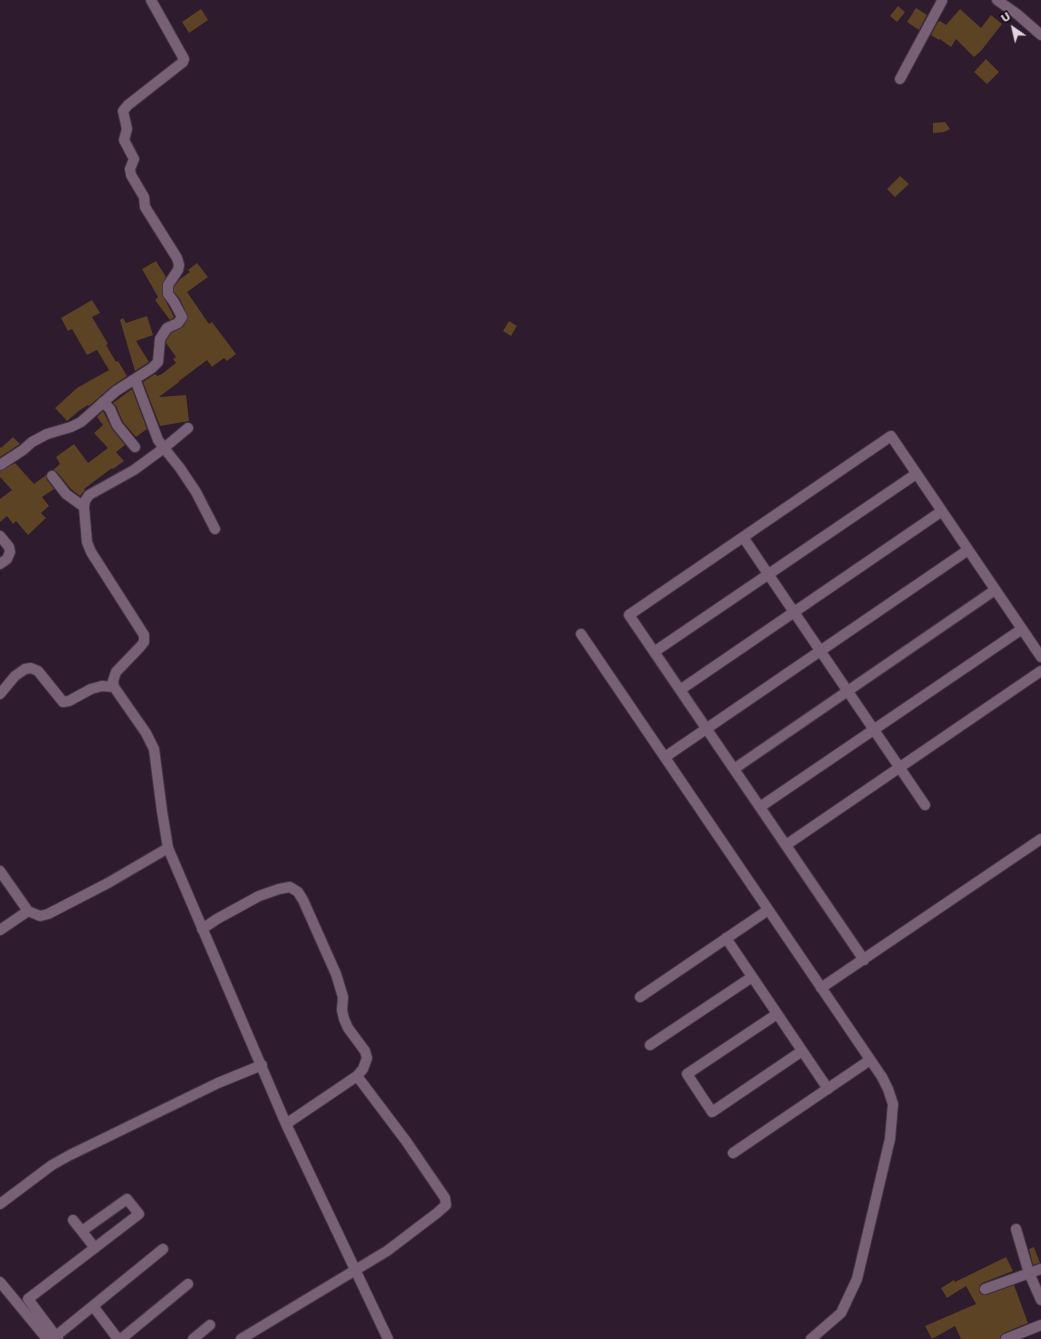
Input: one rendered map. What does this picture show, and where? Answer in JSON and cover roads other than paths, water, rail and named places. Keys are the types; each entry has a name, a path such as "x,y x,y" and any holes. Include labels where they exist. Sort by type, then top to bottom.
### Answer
{"street":[{"path":"0,466 24,450 32,442 47,434 71,427 81,422 116,391 152,368 158,362 160,339 167,328 178,323 182,316 168,294 168,285 178,270 179,265 145,207 144,197 131,175 130,169 134,159 124,140 127,129 123,110 178,67 184,59 151,0"},
{"path":"900,79 944,0"},
{"path":"997,0 1017,14 1041,35"},
{"path":"136,379 158,440 180,468 196,492 215,529"},
{"path":"103,402 110,409 117,425 135,447"},
{"path":"188,428 134,470 89,495 85,500 84,507 87,542 91,552 144,635 144,642 116,672 113,681 114,687 146,733 154,749 168,848 286,1124 388,1339"},
{"path":"864,960 629,615 891,436 1041,657"},
{"path":"654,652 916,474"},
{"path":"52,476 66,494 84,507"},
{"path":"680,690 942,512"},
{"path":"0,536 9,547 10,552 7,559 0,564"},
{"path":"743,537 925,804"},
{"path":"665,757 968,550"},
{"path":"734,768 995,590"},
{"path":"760,807 1022,629"},
{"path":"582,634 882,1076 893,1104 890,1138 857,1279 842,1313 811,1339"},
{"path":"0,694 15,676 25,669 31,668 38,671 63,702 69,701 91,689 102,686 114,687"},
{"path":"786,845 1041,671"},
{"path":"821,988 1041,839"},
{"path":"0,871 28,911 40,916 48,914 108,883 168,848"},
{"path":"202,929 259,896 290,887 298,892 303,900 336,974 343,997 342,1010 344,1019 365,1051 367,1058 363,1069 356,1076 286,1124"},
{"path":"640,997 768,910"},
{"path":"0,930 28,911"},
{"path":"726,938 828,1089"},
{"path":"650,1045 752,977"},
{"path":"777,1014 687,1074 712,1112 802,1051"},
{"path":"733,1154 870,1060"},
{"path":"0,1204 52,1165 70,1155 218,1083 262,1066"},
{"path":"241,1339 393,1247 437,1213 446,1204 446,1198 383,1110 356,1076"},
{"path":"54,1338 28,1300 139,1214 127,1198 82,1231"},
{"path":"74,1220 95,1248"},
{"path":"1016,1229 1029,1273 1041,1300"},
{"path":"54,1338 163,1250"},
{"path":"985,1289 1041,1269"},
{"path":"0,1282 54,1338"},
{"path":"93,1306 119,1339 188,1284"},
{"path":"195,1338 210,1324"},
{"path":"1006,1339 1041,1325"}]}
